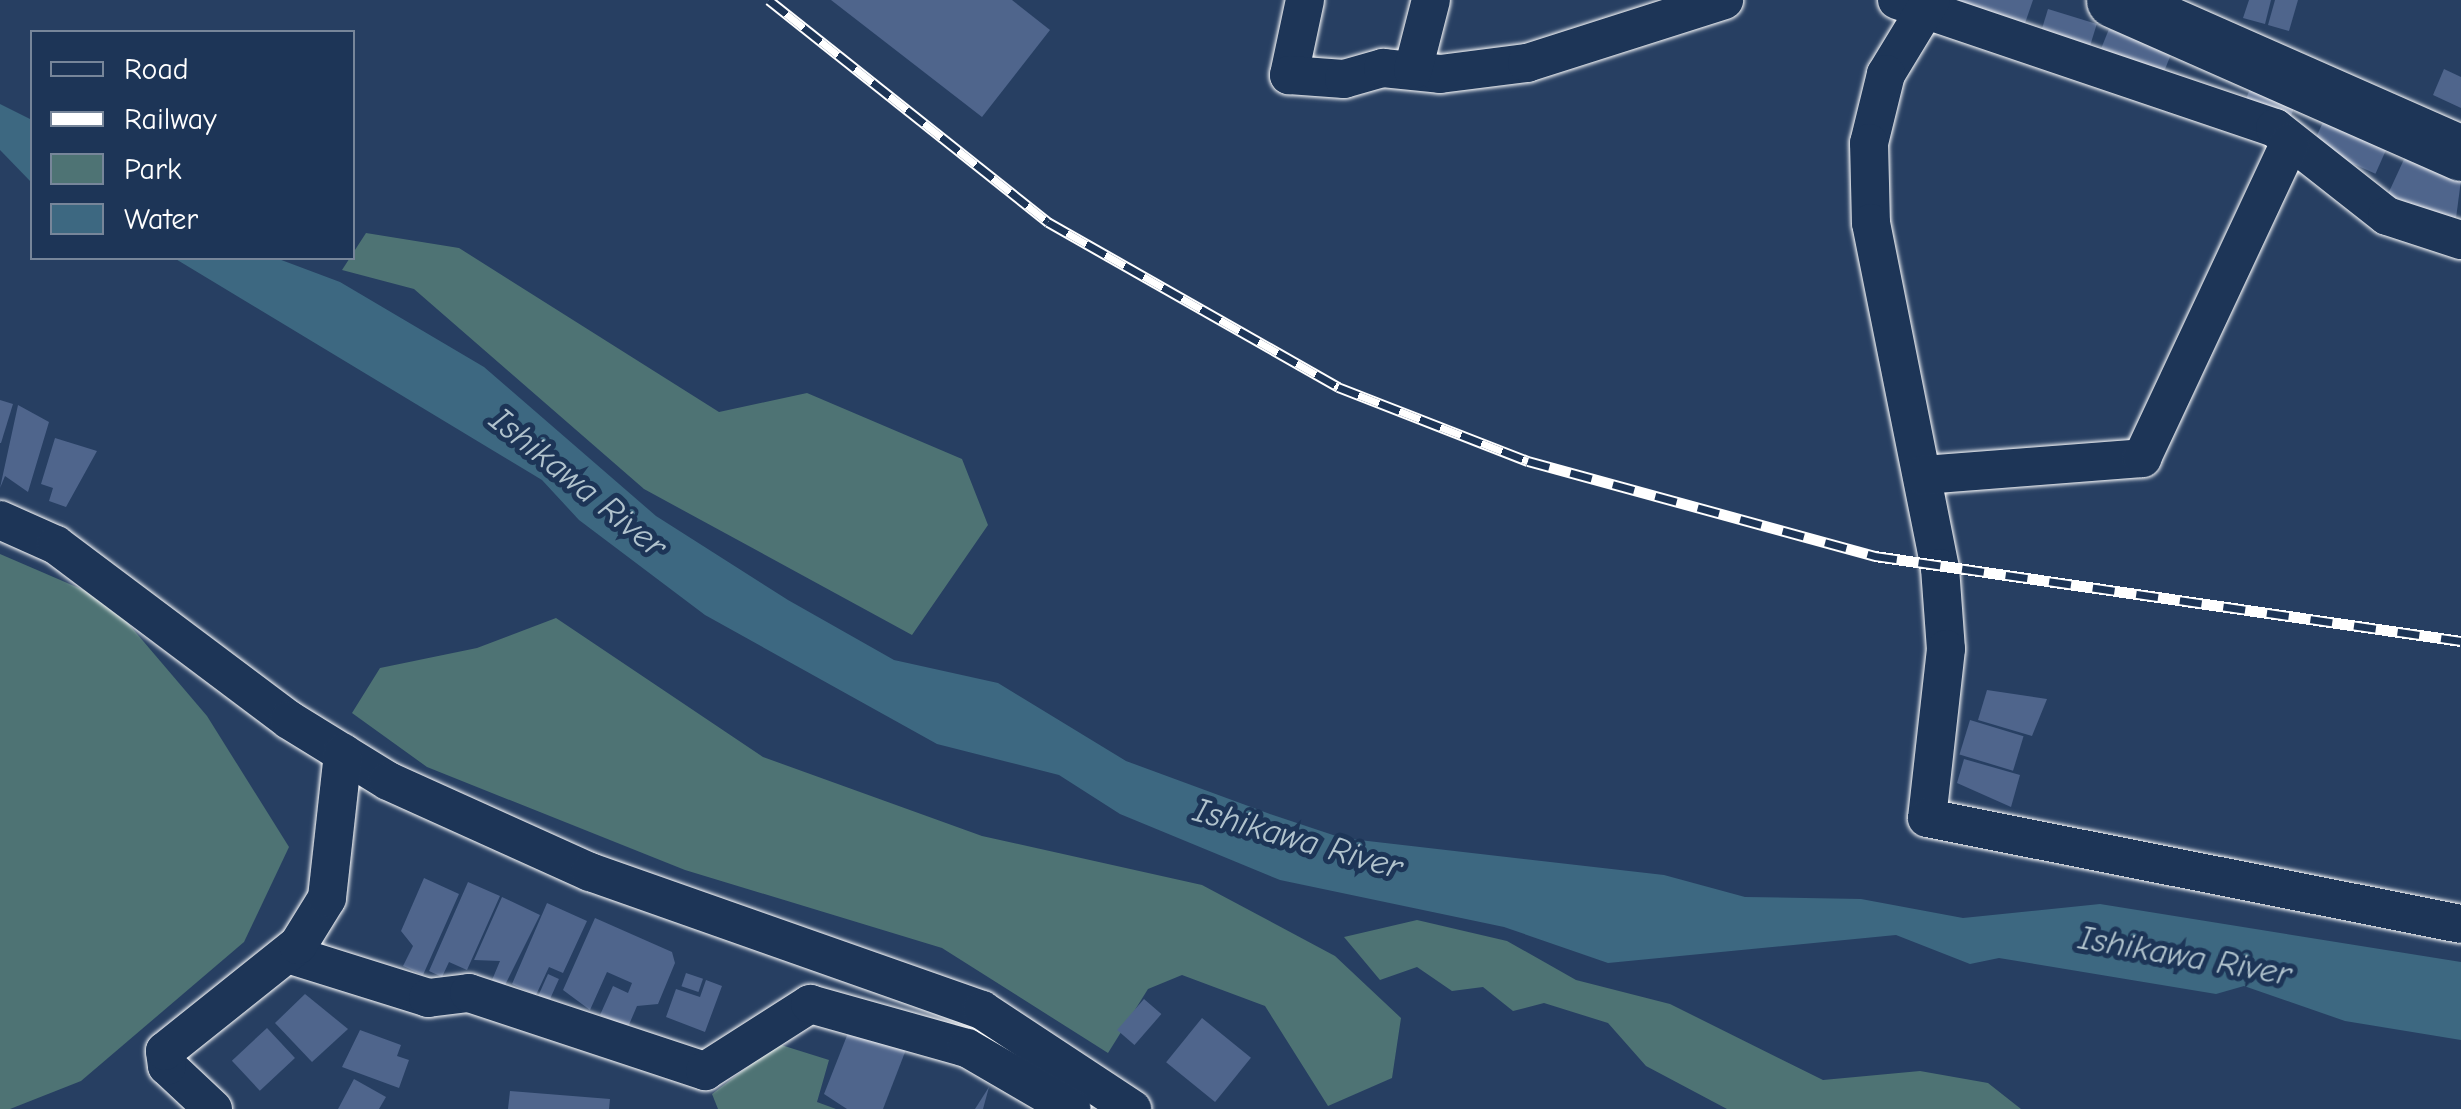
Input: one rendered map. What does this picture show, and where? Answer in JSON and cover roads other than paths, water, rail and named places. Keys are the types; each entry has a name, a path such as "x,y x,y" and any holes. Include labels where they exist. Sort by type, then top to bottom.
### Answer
{"highway":[{"path":"2114,0 2461,153"}],"street":[{"path":"1305,0 1289,76 1527,63 1724,0"},
{"path":"1414,70 1430,0"},
{"path":"2461,240 2388,216 2275,128 1917,4 1886,74 1869,143 1870,224 1923,475 1946,649 1927,818 2461,924"},
{"path":"1923,475 2142,458 2290,142"},
{"path":"0,520 56,545 344,754 590,872 982,1010 1122,1106"},
{"path":"213,1109 167,1066 165,1051 288,954 328,898 344,754"},
{"path":"288,954 428,998 469,993 705,1071 810,1004 967,1048 1072,1109"}],"water":[{"path":"0,104 30,119 30,181 0,150"},
{"name":"Ishikawa River","path":"177,260 281,260 340,282 484,367 656,516 788,600 894,660 998,683 1126,761 1273,815 1342,838 1664,875 1745,897 1861,899 1963,918 2100,904 2461,962 2461,1040 2345,1021 2244,986 2216,994 1999,958 1970,964 1896,935 1608,963 1504,927 1280,880 1120,814 1059,775 937,744 705,615 579,520 542,480"}],"railway":[{"path":"769,0 1048,222 1338,387 1528,461 1875,556 2461,641"}]}
